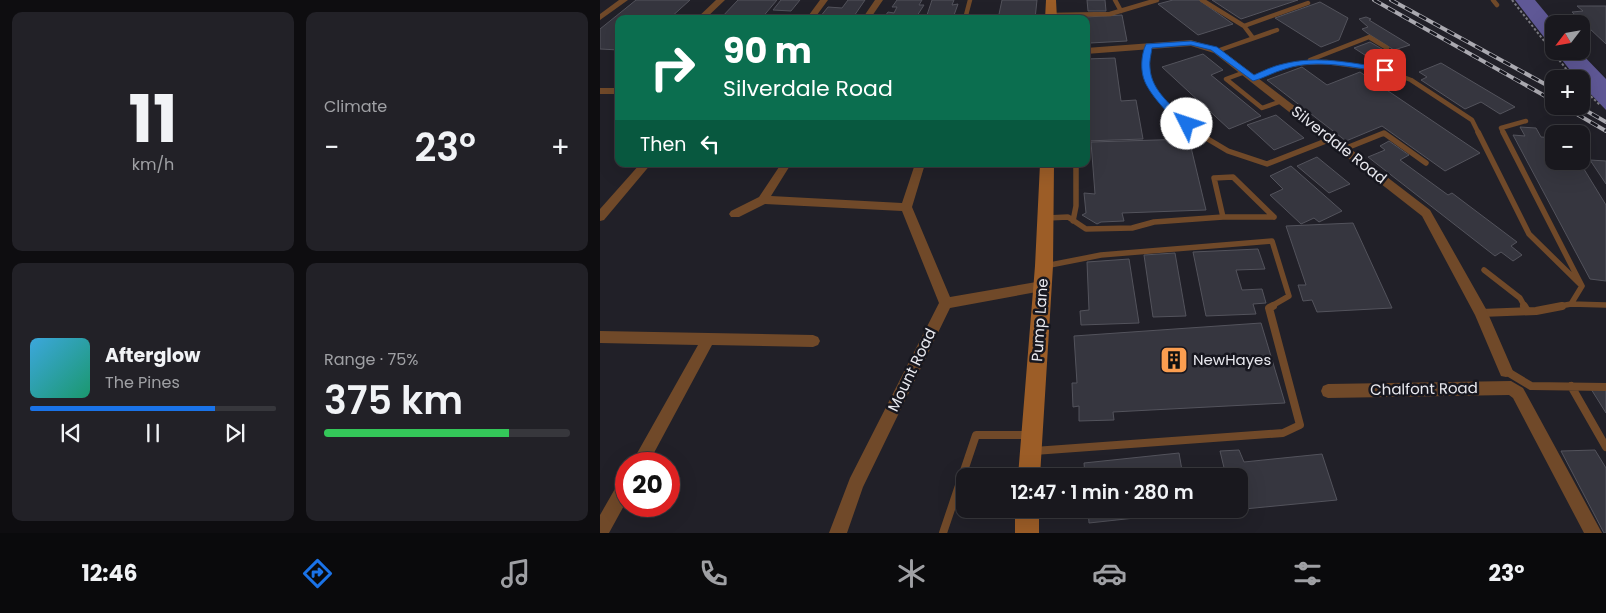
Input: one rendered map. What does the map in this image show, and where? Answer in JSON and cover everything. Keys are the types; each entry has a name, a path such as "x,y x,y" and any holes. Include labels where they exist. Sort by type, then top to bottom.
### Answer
{"street":[{"path":"600,18 624,0"},
{"path":"704,15 721,0"},
{"path":"813,15 824,0"},
{"path":"869,15 879,0"},
{"path":"1051,0 1051,15"},
{"name":"Silverdale Road","path":"1090,51 1191,43 1217,51 1249,75 1426,213 1481,313 1506,371"},
{"path":"600,91 615,91"},
{"path":"600,217 643,167"},
{"path":"763,200 784,167"},
{"path":"919,167 906,207 946,303 1042,286"},
{"name":"Pump Lane","path":"1029,468 1047,218 1047,167"},
{"path":"735,214 763,200 906,207"},
{"name":"Mount Road","path":"838,533 856,484 946,303"},
{"path":"600,337 813,341"},
{"path":"646,452 708,340"},
{"name":"Chalfont Road","path":"1328,391 1511,388 1518,393 1593,533"},
{"path":"600,532 615,505"},
{"path":"1027,518 1027,533"}],"lane":[{"path":"967,15 970,0"},
{"path":"1115,0 1121,11"},
{"path":"1090,16 1121,11 1157,0"},
{"path":"1202,0 1244,26 1253,38"},
{"path":"1493,0 1497,5"},
{"path":"1244,26 1308,3"},
{"path":"1217,51 1277,30"},
{"path":"1282,101 1262,108 1226,79 1304,62 1369,37 1387,48"},
{"path":"1148,46 1145,68 1149,82 1166,106 1200,135 1224,150 1267,164 1331,139"},
{"path":"1304,62 1353,64 1396,73 1411,80 1467,116 1474,124 1529,234 1582,286"},
{"path":"1526,121 1501,128 1582,286"},
{"path":"1344,149 1384,133 1426,164"},
{"path":"1073,220 1076,206 1076,167"},
{"path":"1047,218 1068,217 1086,229 1132,228 1154,222 1224,217 1274,217 1233,177 1214,178 1224,217"},
{"path":"943,533 976,435 1031,443 1283,432 1300,425 1269,308 1289,296 1272,241 1101,255 1044,266"},
{"path":"1484,270 1520,298 1527,312"},
{"path":"1571,304 1582,286"},
{"path":"1481,313 1527,312 1571,304 1606,305"},
{"path":"1506,371 1531,386 1606,387"},
{"path":"1571,386 1606,447"}],"path":[{"path":"1512,0 1567,70"},
{"path":"1590,96 1600,105"}],"shaded area":[{"path":"1515,0 1535,0 1548,15 1545,15 1545,38"},
{"path":"1562,60 1588,60 1606,79 1606,110 1590,93 1590,70 1570,70"}],"building":[{"path":"636,0 690,0 673,15 617,15"},
{"path":"738,0 777,0 764,15 724,15"},
{"path":"781,0 800,0 791,11 773,10"},
{"path":"848,0 865,0 855,15 822,15 828,7 842,8"},
{"path":"897,0 922,0 919,5 924,5 918,15 886,15 888,12 894,13 897,7 892,7"},
{"path":"932,0 954,0 952,5 958,4 954,15 927,15"},
{"path":"1002,0 1037,0 1035,15 999,15"},
{"path":"1087,0 1105,0 1106,11 1088,11"},
{"path":"1173,0 1199,0 1233,24 1198,35 1158,4"},
{"path":"1212,0 1298,0 1241,19"},
{"path":"1320,2 1348,18 1339,40 1321,47 1275,18"},
{"path":"1577,6 1606,6 1606,44 1590,29 1590,15 1575,15 1572,12 1583,11"},
{"path":"1122,15 1127,41 1090,43 1090,17"},
{"path":"615,17 615,50 600,49 600,29"},
{"path":"1366,17 1410,45 1394,50 1367,33 1362,29 1368,27 1359,19"},
{"path":"1370,42 1387,52 1371,59 1354,48"},
{"path":"1203,54 1223,70 1211,75 1261,116 1229,129 1162,67"},
{"path":"1115,58 1121,101 1136,100 1143,139 1090,141 1090,59"},
{"path":"1441,63 1515,107 1500,114 1481,102 1465,109 1421,80 1427,77 1419,72"},
{"path":"1302,67 1327,85 1360,72 1480,153 1445,171 1382,126 1346,141 1267,80"},
{"path":"1276,115 1304,138 1274,150 1247,125"},
{"path":"1520,127 1536,128 1541,137 1545,137 1545,170 1585,170 1606,205 1606,281 1590,279 1513,135 1525,136"},
{"path":"1189,139 1206,210 1122,213 1124,221 1101,222 1097,224 1082,215 1086,213 1084,193 1095,194 1091,142"},
{"path":"1389,141 1409,155 1400,160 1448,195 1452,193 1517,242 1511,246 1522,255 1513,261 1501,252 1495,256 1368,157 1385,150 1380,146"},
{"path":"1317,157 1350,184 1329,193 1297,166"},
{"path":"1590,160 1606,161 1606,184"},
{"path":"1291,166 1342,211 1319,222 1314,218 1301,224 1270,195 1283,189 1270,176"},
{"path":"1353,223 1392,308 1317,312 1312,300 1303,301 1298,285 1306,285 1286,226"},
{"path":"1258,249 1265,269 1236,270 1242,290 1262,289 1266,303 1253,304 1256,314 1206,316 1193,252"},
{"path":"1175,253 1186,316 1153,317 1144,255"},
{"path":"1129,259 1139,323 1081,325 1080,311 1089,310 1087,262"},
{"name":"NewHayes","path":"1261,323 1285,403 1113,412 1114,420 1079,421 1079,406 1073,407 1072,383 1077,383 1074,336"},
{"path":"1591,389 1606,389 1606,413"},
{"path":"1239,450 1244,462 1322,454 1337,500 1248,509 1248,468 1224,468 1220,451"},
{"path":"1595,450 1606,468 1606,533 1604,533 1561,451"},
{"path":"1179,453 1182,468 1084,468 1084,463"},
{"path":"1089,518 1135,518 1089,523"}],"railway":[{"path":"1374,0 1545,96"},
{"path":"1391,0 1545,84"},
{"path":"1590,113 1606,122"},
{"path":"1578,115 1606,131"}],"place":[{"name":"NewHayes","path":"1174,360"}],"route":[{"path":"1187,124 1166,106 1149,82 1145,68 1148,46 1191,43 1214,48 1253,79 1284,66 1304,62 1353,64 1385,70"}]}
